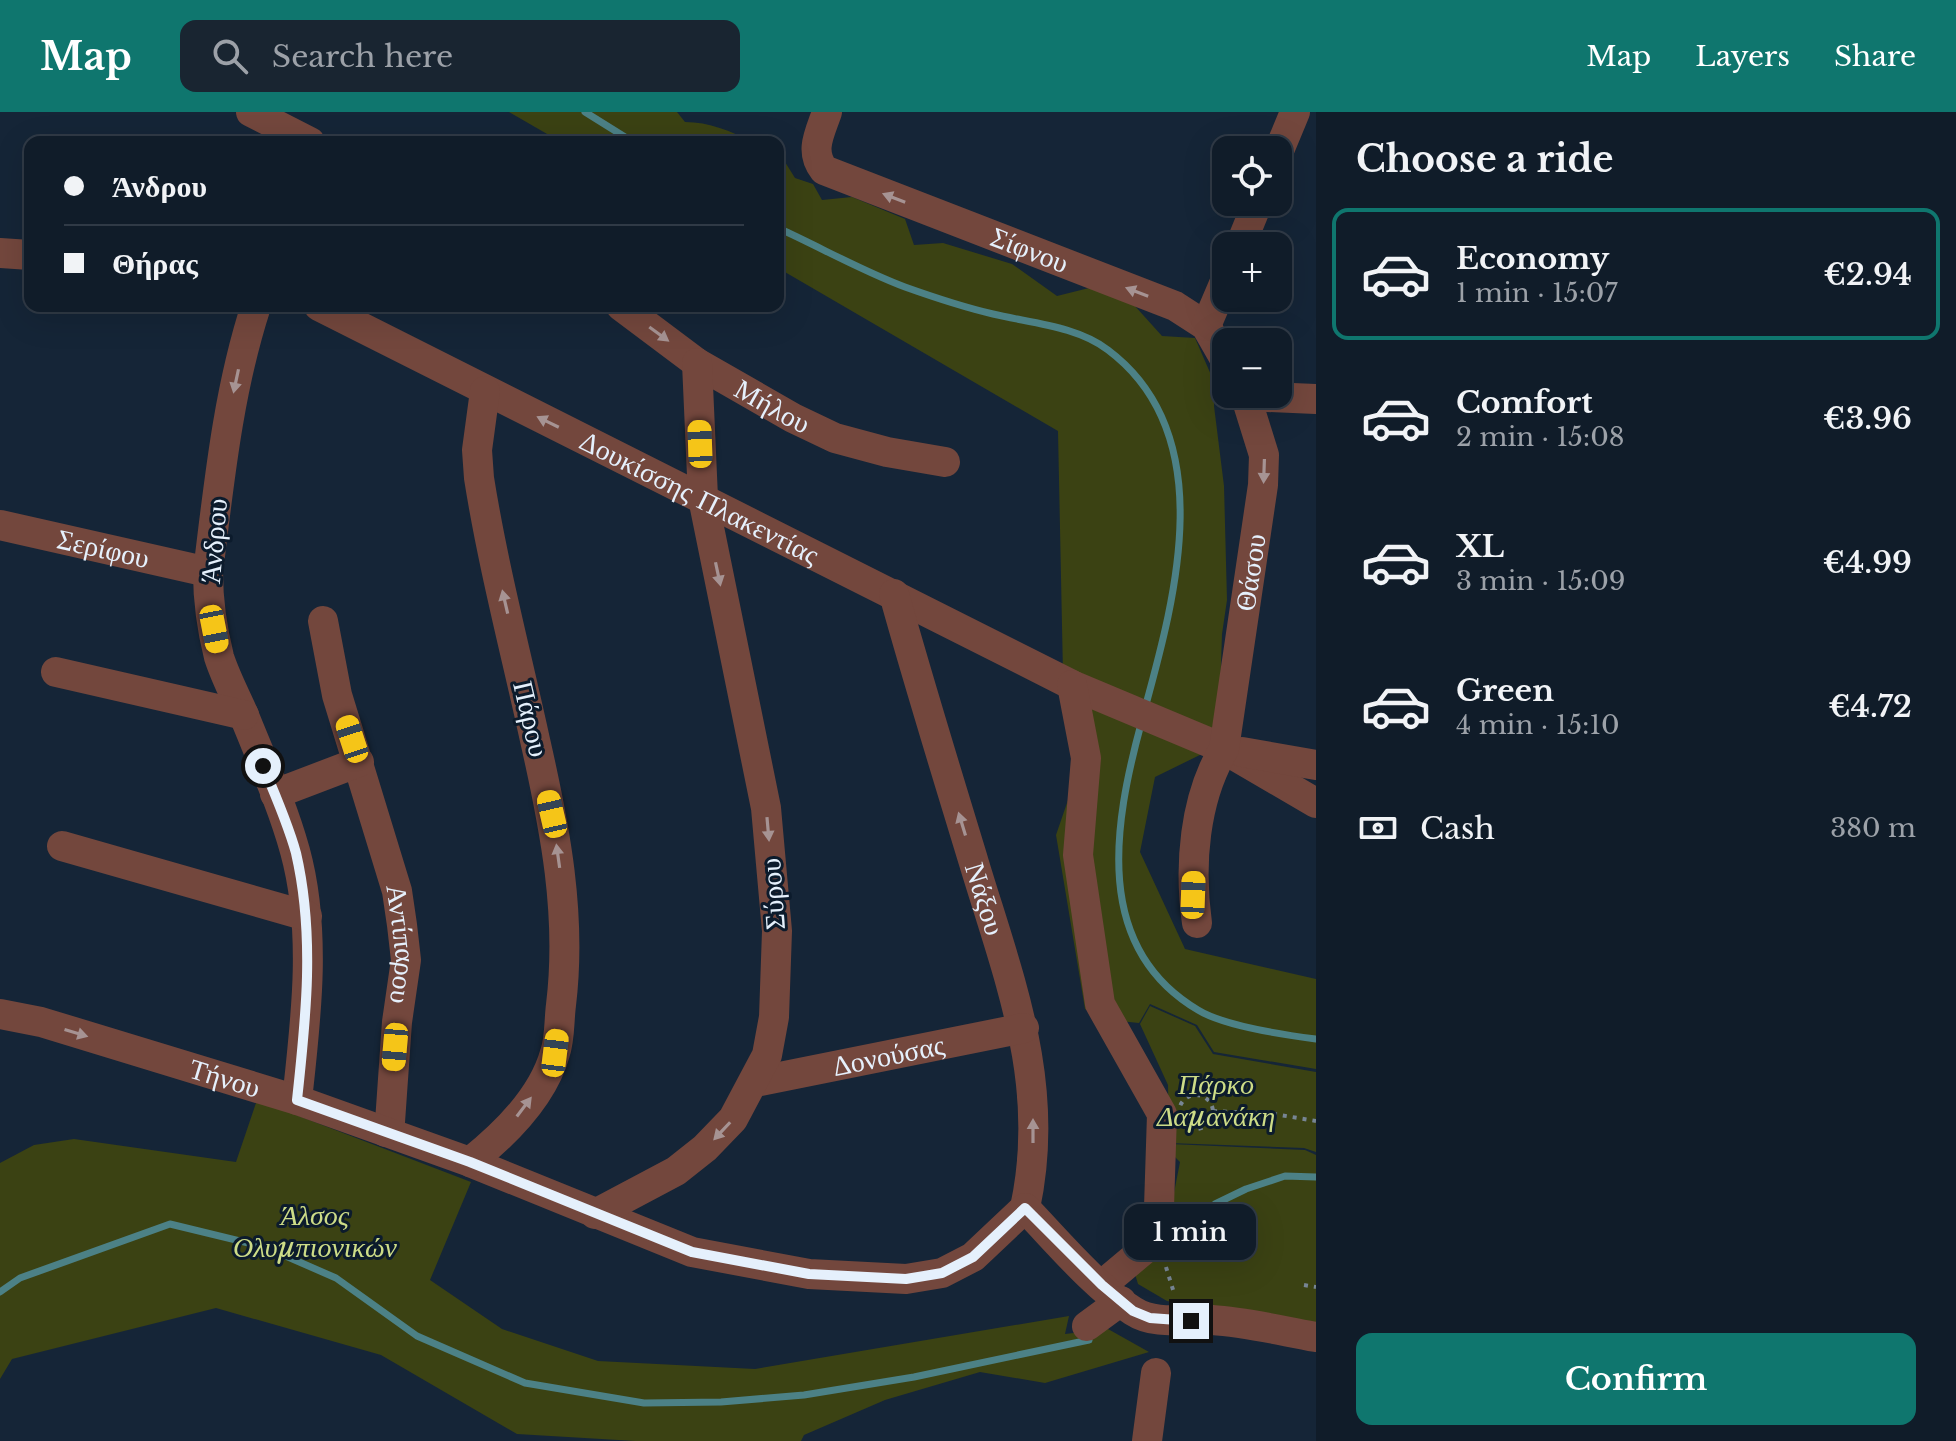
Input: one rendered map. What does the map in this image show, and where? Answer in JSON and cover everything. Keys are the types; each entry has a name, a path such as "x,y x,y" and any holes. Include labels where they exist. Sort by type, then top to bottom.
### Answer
{"street":[{"path":"251,112 298,136"},
{"name":"Σίφνου","path":"827,112 815,151 816,160 824,170 1175,306 1206,326 1212,336"},
{"path":"1285,136 1295,112"},
{"path":"0,253 24,255"},
{"name":"Άνδρου","path":"254,312 230,406 208,572 208,600 220,658 295,852 307,916 307,1015 297,1100"},
{"name":"Δουκίσσης Πλακεντίας","path":"340,312 485,391 1076,687 1222,748"},
{"name":"Μήλου","path":"629,312 697,363 793,418 835,438 887,452 945,462"},
{"path":"1206,326 1212,312"},
{"name":"Σύρου","path":"595,1214 676,1171 705,1148 733,1119 767,1055 774,1017 777,931 766,808 703,498 697,363"},
{"name":"Πάρου","path":"470,1162 490,1146 523,1110 542,1081 555,1053 565,975 565,915 552,814 479,478 477,450 485,391"},
{"path":"1292,398 1316,399"},
{"name":"Θάσου","path":"1197,923 1193,895 1200,812 1222,748 1263,485 1264,455 1250,408"},
{"name":"Σερίφου","path":"0,525 208,572"},
{"name":"Νάξου","path":"894,594 1024,1028 1034,1128 1032,1174 1025,1208"},
{"name":"Αντίπαρου","path":"323,621 337,695 397,891 406,960 397,1022 390,1122 386,1132"},
{"path":"56,672 244,715"},
{"path":"1076,687 1086,758 1078,855 1100,1004 1162,1114 1158,1238 1087,1326"},
{"path":"1222,748 1316,765"},
{"path":"1222,748 1316,803"},
{"path":"275,794 359,762"},
{"path":"62,846 307,916"},
{"name":"Τήνου","path":"0,1014 41,1022 297,1100 470,1162 692,1252 809,1274 906,1279 942,1273 973,1257 1025,1208"},
{"name":"Δονούσας","path":"755,1082 1024,1028"},
{"path":"1025,1208 1133,1311 1150,1318 1183,1322 1210,1319 1316,1337"},
{"path":"1147,1441 1156,1373"}],"path":[{"path":"1194,1095 1209,1101 1213,1111 1209,1122 1194,1129 1184,1124 1179,1114 1181,1103 1194,1095"},
{"path":"1213,1111 1274,1114 1316,1121"},
{"path":"1158,1238 1183,1322"},
{"path":"1304,1285 1316,1287"}],"green space":[{"path":"509,112 677,112 685,122 720,128 740,136 551,136"},
{"path":"784,161 795,178 813,184 822,200 852,197 905,219 914,245 943,243 1012,264 1057,296 1101,285 1125,295 1162,336 1195,338 1212,377 1212,408 1224,486 1227,600 1222,634 1220,694 1210,738 1063,674 1058,431 784,271"},
{"path":"1086,701 1206,752 1155,777 1140,852 1185,949 1316,979 1316,1069 1214,1052 1197,1025 1150,1004 1139,1023 1100,1019 1085,1009 1056,835 1080,765"},
{"name":"Πάρκο Δαμανάκη","path":"1150,1006 1195,1026 1213,1054 1316,1072 1316,1152 1304,1148 1169,1143 1168,1085 1140,1024"},
{"name":"Άλσος Ολυμπιονικών","path":"257,1100 471,1182 430,1280 502,1329 598,1361 755,1369 1069,1316 1065,1334 1108,1329 1149,1352 1045,1383 980,1372 885,1400 804,1435 801,1441 635,1441 517,1434 381,1355 216,1308 12,1359 0,1379 0,1163 34,1145 74,1139 236,1162"},
{"path":"1170,1144 1305,1150 1316,1155 1316,1329 1167,1301 1138,1284 1132,1264 1166,1234 1180,1162 1173,1155"}],"waterway":[{"path":"585,112 623,136"},
{"path":"784,231 916,291 993,314 1053,326 1096,342 1143,385 1165,425 1177,470 1180,518 1168,616 1145,708"},
{"path":"1141,724 1131,762 1119,842 1120,881 1126,918 1141,953 1164,984 1209,1016 1255,1029 1316,1039"},
{"path":"1182,1251 1215,1204 1246,1189 1285,1176 1316,1177"},
{"path":"0,1292 20,1278 170,1224 265,1247 336,1278 417,1336 525,1383 644,1403 721,1402 804,1395 914,1377 1089,1340"}],"route":[{"path":"263,766 295,852 307,916 307,1015 297,1100 470,1162 692,1252 809,1274 906,1279 942,1273 973,1257 1025,1208 1102,1285 1133,1311 1150,1318 1191,1321"}]}
